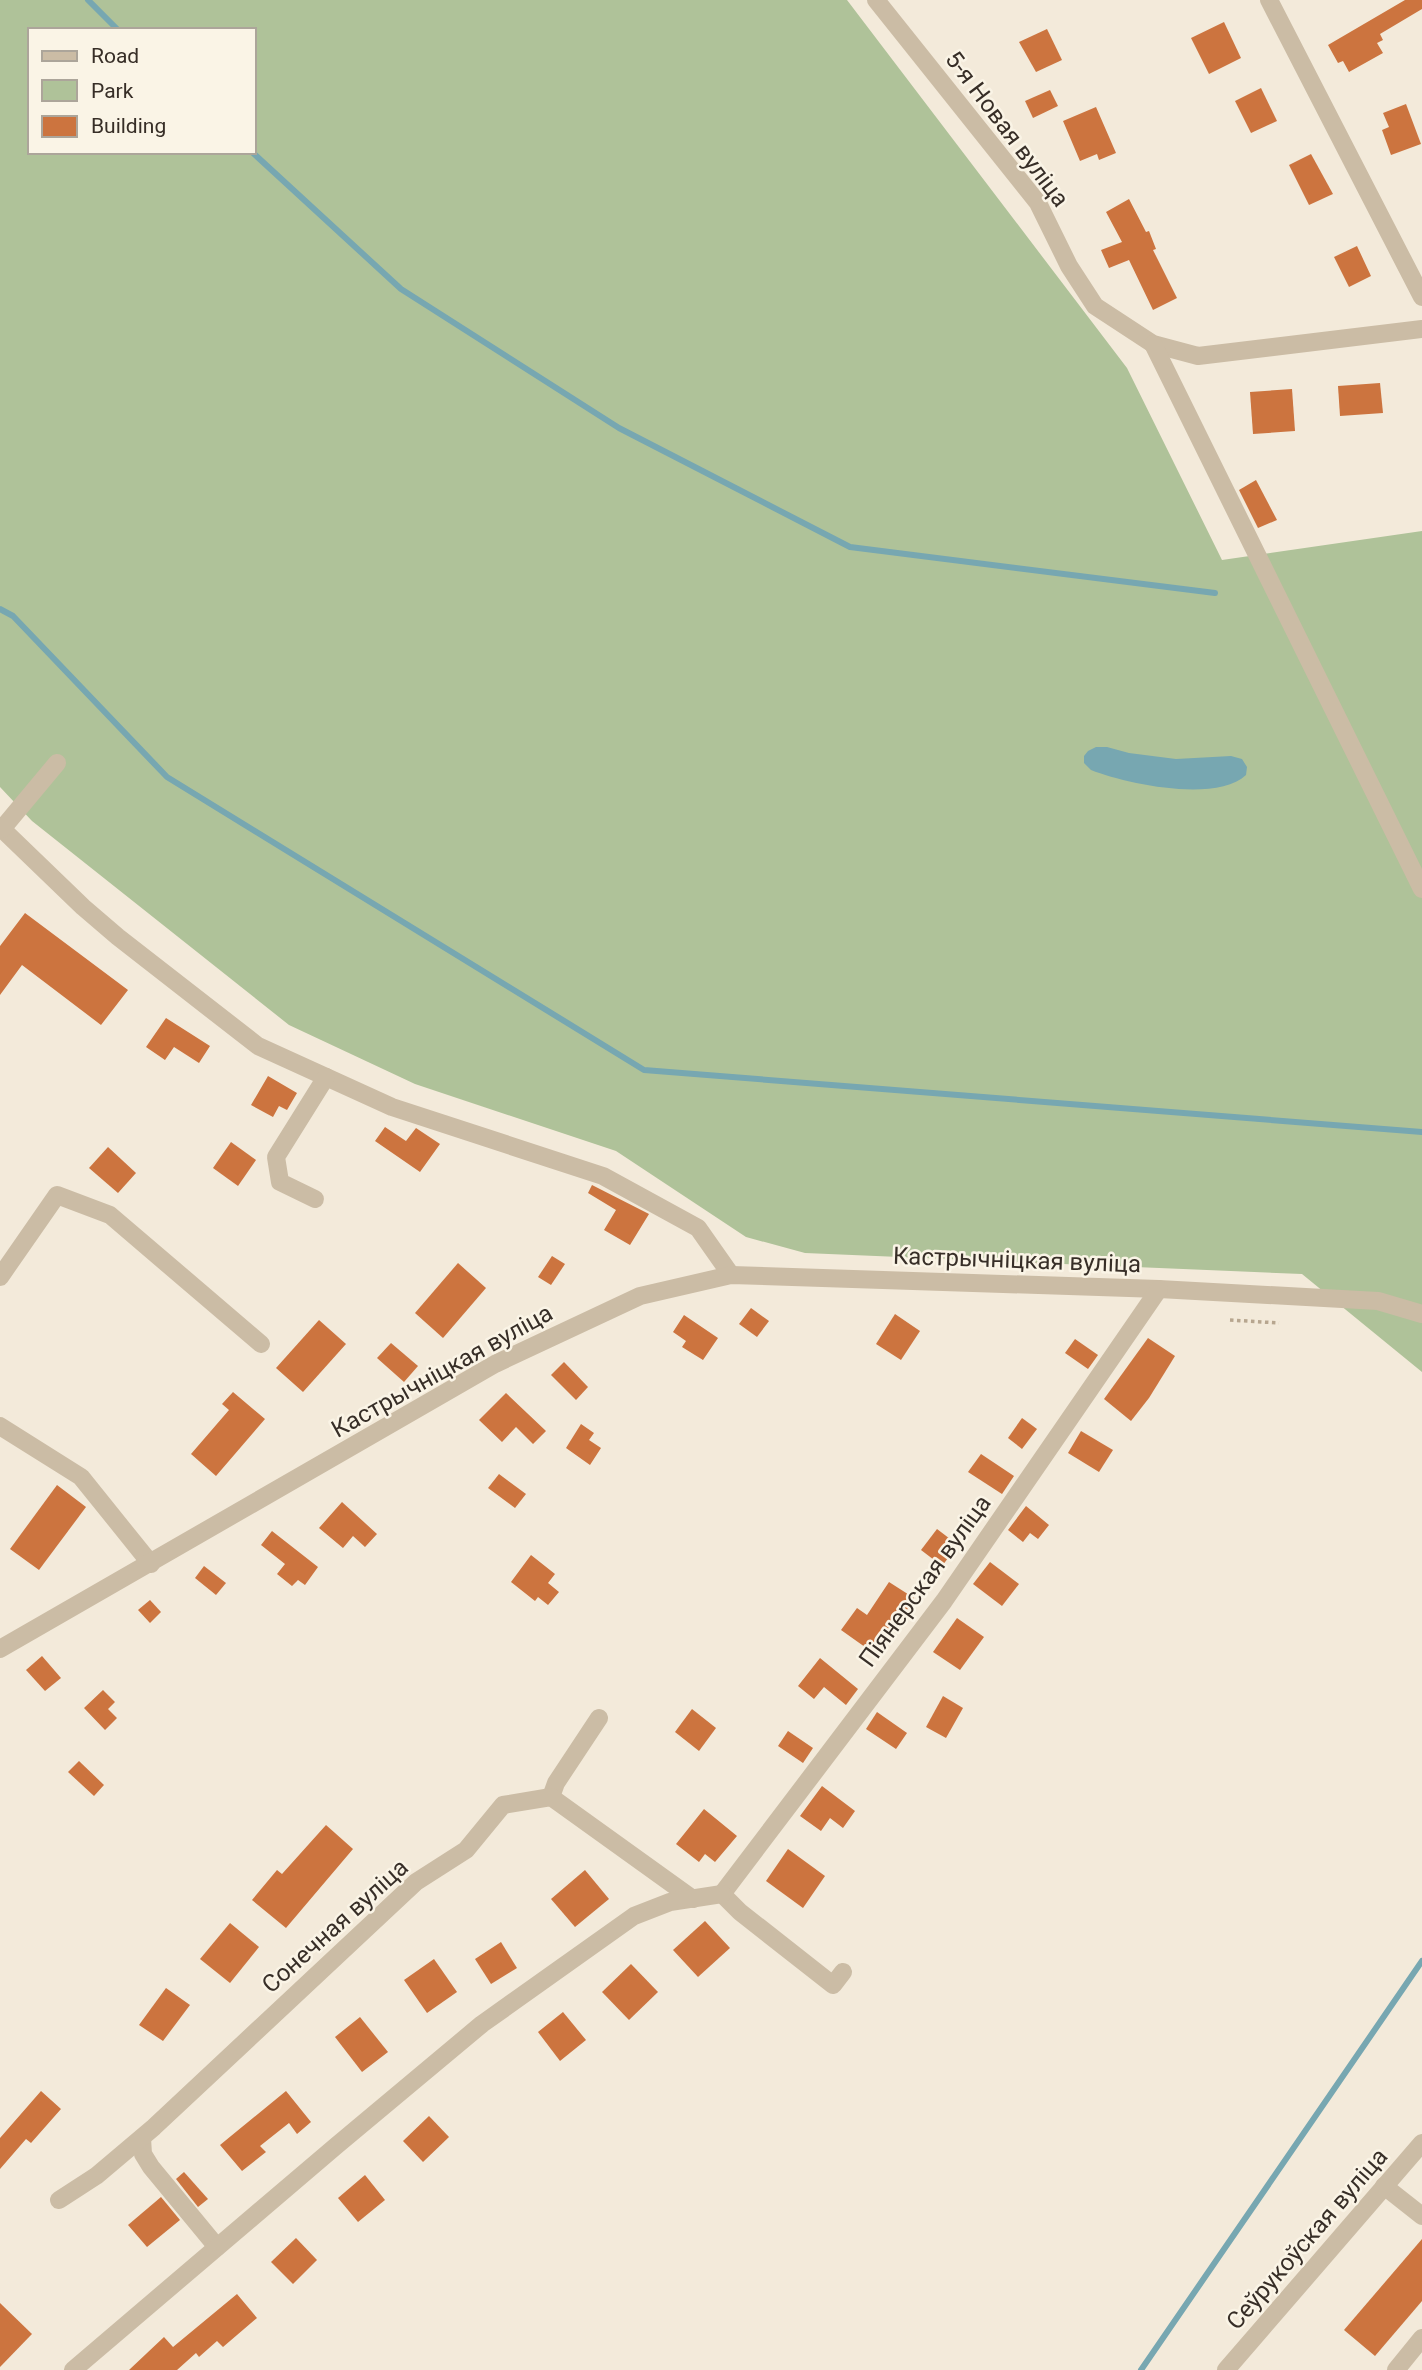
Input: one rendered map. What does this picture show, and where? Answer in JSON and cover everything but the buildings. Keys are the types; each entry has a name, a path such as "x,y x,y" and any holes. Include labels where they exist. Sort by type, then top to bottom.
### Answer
{"street":[{"name":"5-я Новая вуліца","path":"876,0 1038,203 1069,266 1095,306 1153,344"},
{"path":"1269,0 1422,297"},
{"path":"1153,344 1198,356 1422,329"},
{"path":"1153,344 1422,889"},
{"path":"57,763 1,828 118,937 258,1046 392,1107 603,1175 698,1228 731,1275"},
{"path":"314,1199 281,1182 276,1157 326,1077"},
{"path":"0,1277 57,1195 110,1215 261,1344"},
{"name":"Кастрычніцкая вуліца","path":"0,1649 495,1364 640,1296 731,1275 1159,1289 1378,1301 1422,1314"},
{"name":"Піянерская вуліца","path":"722,1894 944,1601 1159,1289"},
{"path":"0,1426 81,1477 151,1564"},
{"path":"599,1718 556,1783 551,1797 693,1899"},
{"name":"Сонечная вуліца","path":"60,2200 96,2176 142,2138 416,1882 466,1850 503,1805 551,1797"},
{"path":"74,2370 482,2024 634,1916 670,1902 722,1894 740,1912 833,1985 843,1972"},
{"path":"142,2138 143,2154 151,2167 218,2247"},
{"name":"Сеўрукоўская вуліца","path":"1230,2369 1422,2143"},
{"path":"1384,2186 1422,2216"},
{"path":"1396,2370 1422,2339"}],"path":[{"path":"992,1262 1038,1264"},
{"path":"1230,1320 1279,1323"}],"green space":[{"path":"0,0 847,0 1127,368 1222,560 1422,531 1422,1372 1302,1274 805,1253 746,1237 616,1151 415,1084 289,1025 32,821 0,787"}],"water":[{"path":"1096,747 1176,759 1231,756 1242,759 1247,767 1246,775 1232,783 1214,788 1170,788 1126,781 1091,770 1084,763 1084,756"}],"waterway":[{"path":"88,0 116,28"},
{"path":"254,154 401,289 619,428 850,547 1215,593"},
{"path":"0,609 13,616 167,777 644,1070 1422,1132"},
{"path":"1141,2370 1422,1961"}]}
